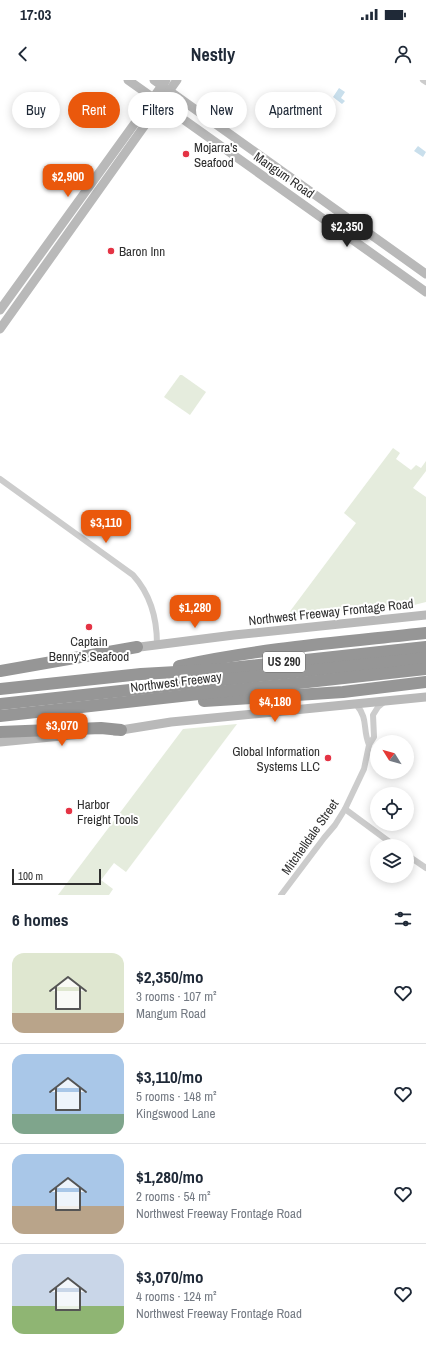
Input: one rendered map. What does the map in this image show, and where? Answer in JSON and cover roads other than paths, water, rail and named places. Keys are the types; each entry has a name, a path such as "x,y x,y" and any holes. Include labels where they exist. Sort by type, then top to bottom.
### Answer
{"highway":[{"path":"141,674 221,657 286,648 426,634"},
{"path":"0,671 137,647"},
{"name":"Northwest Freeway","path":"0,689 141,674 212,670 426,647"},
{"path":"0,704 426,658"},
{"name":"Northwest Freeway","path":"0,716 426,669"},
{"path":"172,696 189,702 335,692 426,682"},
{"path":"0,732 101,728 121,730"}],"main road":[{"name":"Mangum Road","path":"128,80 146,92"},
{"path":"169,92 178,80"},
{"name":"Mangum Road","path":"160,82 169,92"},
{"path":"155,92 160,82"},
{"name":"Mangum Road","path":"188,105 426,274"},
{"name":"Mangum Road","path":"188,123 426,292"},
{"path":"0,310 131,128"},
{"path":"0,329 143,128"},
{"path":"238,159 247,147"},
{"path":"366,249 374,237"},
{"path":"9,298 18,304"},
{"name":"Northwest Freeway Frontage Road","path":"0,665 33,662 157,644 426,615"},
{"path":"0,742 121,730 171,722 426,697"}],"street":[{"path":"0,479 133,575 149,598 153,609 157,633 157,644"},
{"name":"Mitchelldale Street","path":"281,895 335,825 345,809 364,768 369,745 374,736 373,715 386,701"},
{"name":"Mitchelldale Street","path":"356,704 363,713 366,737 369,745"},
{"path":"345,809 385,839"},
{"path":"414,860 426,868"}],"water":[{"path":"339,88 345,92 341,98 345,101 342,104 336,99 336,92"},
{"path":"418,146 426,152 423,157 414,151"}],"place":[{"name":"Mojarra's Seafood","path":"186,154"},
{"name":"Baron Inn","path":"111,251"},
{"name":"Captain Benny's Seafood","path":"89,627"},
{"name":"Global Information Systems LLC","path":"328,758"},
{"name":"Harbor Freight Tools","path":"69,811"}]}
